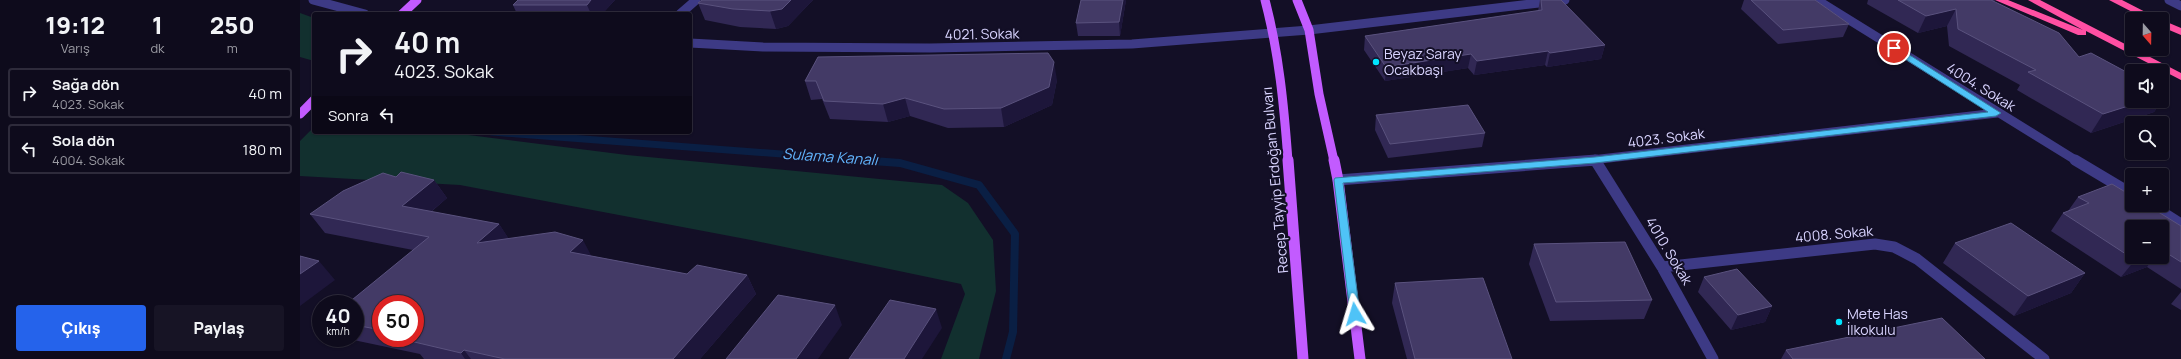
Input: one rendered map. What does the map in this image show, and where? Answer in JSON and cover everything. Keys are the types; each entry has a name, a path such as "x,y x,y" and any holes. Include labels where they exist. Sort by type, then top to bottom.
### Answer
{"highway":[{"path":"2000,0 2147,59"},
{"path":"2033,0 2181,77"},
{"path":"2114,0 2139,12"},
{"path":"2169,26 2181,32"}],"main road":[{"path":"404,12 417,0"},
{"name":"Recep Tayyip Erdoğan Bulvarı","path":"1265,0 1274,33 1283,96 1303,359"},
{"path":"1297,0 1309,30 1319,94 1338,180 1360,359"},
{"path":"302,111 312,102"}],"street":[{"path":"313,0 358,12"},
{"path":"682,12 696,0"},
{"name":"4021. Sokak","path":"692,43 763,47 937,48 1132,44 1309,30 1565,0"},
{"name":"4004. Sokak","path":"1817,0 1996,113 2125,190"},
{"path":"2169,0 2181,6"},
{"name":"4023. Sokak","path":"1338,180 1595,160 1996,113"},
{"name":"4010. Sokak","path":"1595,160 1662,267 1713,359"},
{"path":"2162,212 2181,224"},
{"name":"4008. Sokak","path":"1662,267 1875,244 1894,247 1918,259 2044,359"}],"green space":[{"path":"300,13 312,17 312,60 300,57"},
{"path":"312,129 312,134 461,134 627,155 942,185 968,203 993,240 996,291 979,359 941,359 965,294 961,284 751,240 460,185 300,176 300,141"}],"building":[{"path":"518,0 591,0 587,5 513,5"},
{"path":"702,0 791,0 782,9 770,11 733,9 698,3"},
{"path":"1081,0 1123,0 1119,22 1076,23"},
{"path":"1541,0 1561,0 1605,45 1477,61 1471,54 1386,67 1365,36 1542,10"},
{"path":"1751,0 1815,0 1849,24 1783,30"},
{"path":"1898,0 1991,0 2059,33 2079,57 2091,53 2125,71 2125,107 2103,114 2028,72 2036,70 1958,29 1956,9 1926,16"},
{"path":"1048,53 1054,62 1049,87 1001,108 944,109 905,98 883,104 824,101 816,81 805,81 818,57"},
{"path":"1468,105 1485,133 1390,144 1376,115"},
{"path":"401,172 434,180 402,206 499,224 477,243 555,232 583,240 570,252 687,274 697,265 747,275 673,359 505,359 464,350 461,353 424,344 424,295 372,295 372,328 364,327 364,295 358,295 429,237 310,214 343,191 383,173 396,177"},
{"path":"2112,184 2125,192 2125,212 2158,212 2181,226 2181,262 2169,254 2169,220 2125,220 2125,253 2063,213 2089,203 2078,197"},
{"path":"2011,223 2085,273 2028,296 1955,243"},
{"path":"1625,242 1652,300 1556,302 1534,244"},
{"path":"300,256 319,261 300,274"},
{"path":"1737,269 1772,306 1738,315 1704,277"},
{"path":"1483,278 1512,359 1415,359 1395,283"},
{"path":"778,295 835,305 796,359 726,359"},
{"path":"890,300 936,309 904,359 849,359"},
{"path":"1942,318 1985,359 1793,359 1786,350"}],"waterway":[{"name":"Sulama Kanalı","path":"518,134 873,161"},
{"name":"Sulama Kanalı","path":"859,160 900,163 979,185 1015,234 1013,332 1006,359"}],"place":[{"name":"Beyaz Saray Ocakbaşı","path":"1376,62"},
{"name":"Mete Has İlkokulu","path":"1839,322"}],"route":[{"path":"1355,314 1338,180 1595,160 1996,113 1894,48"}]}
